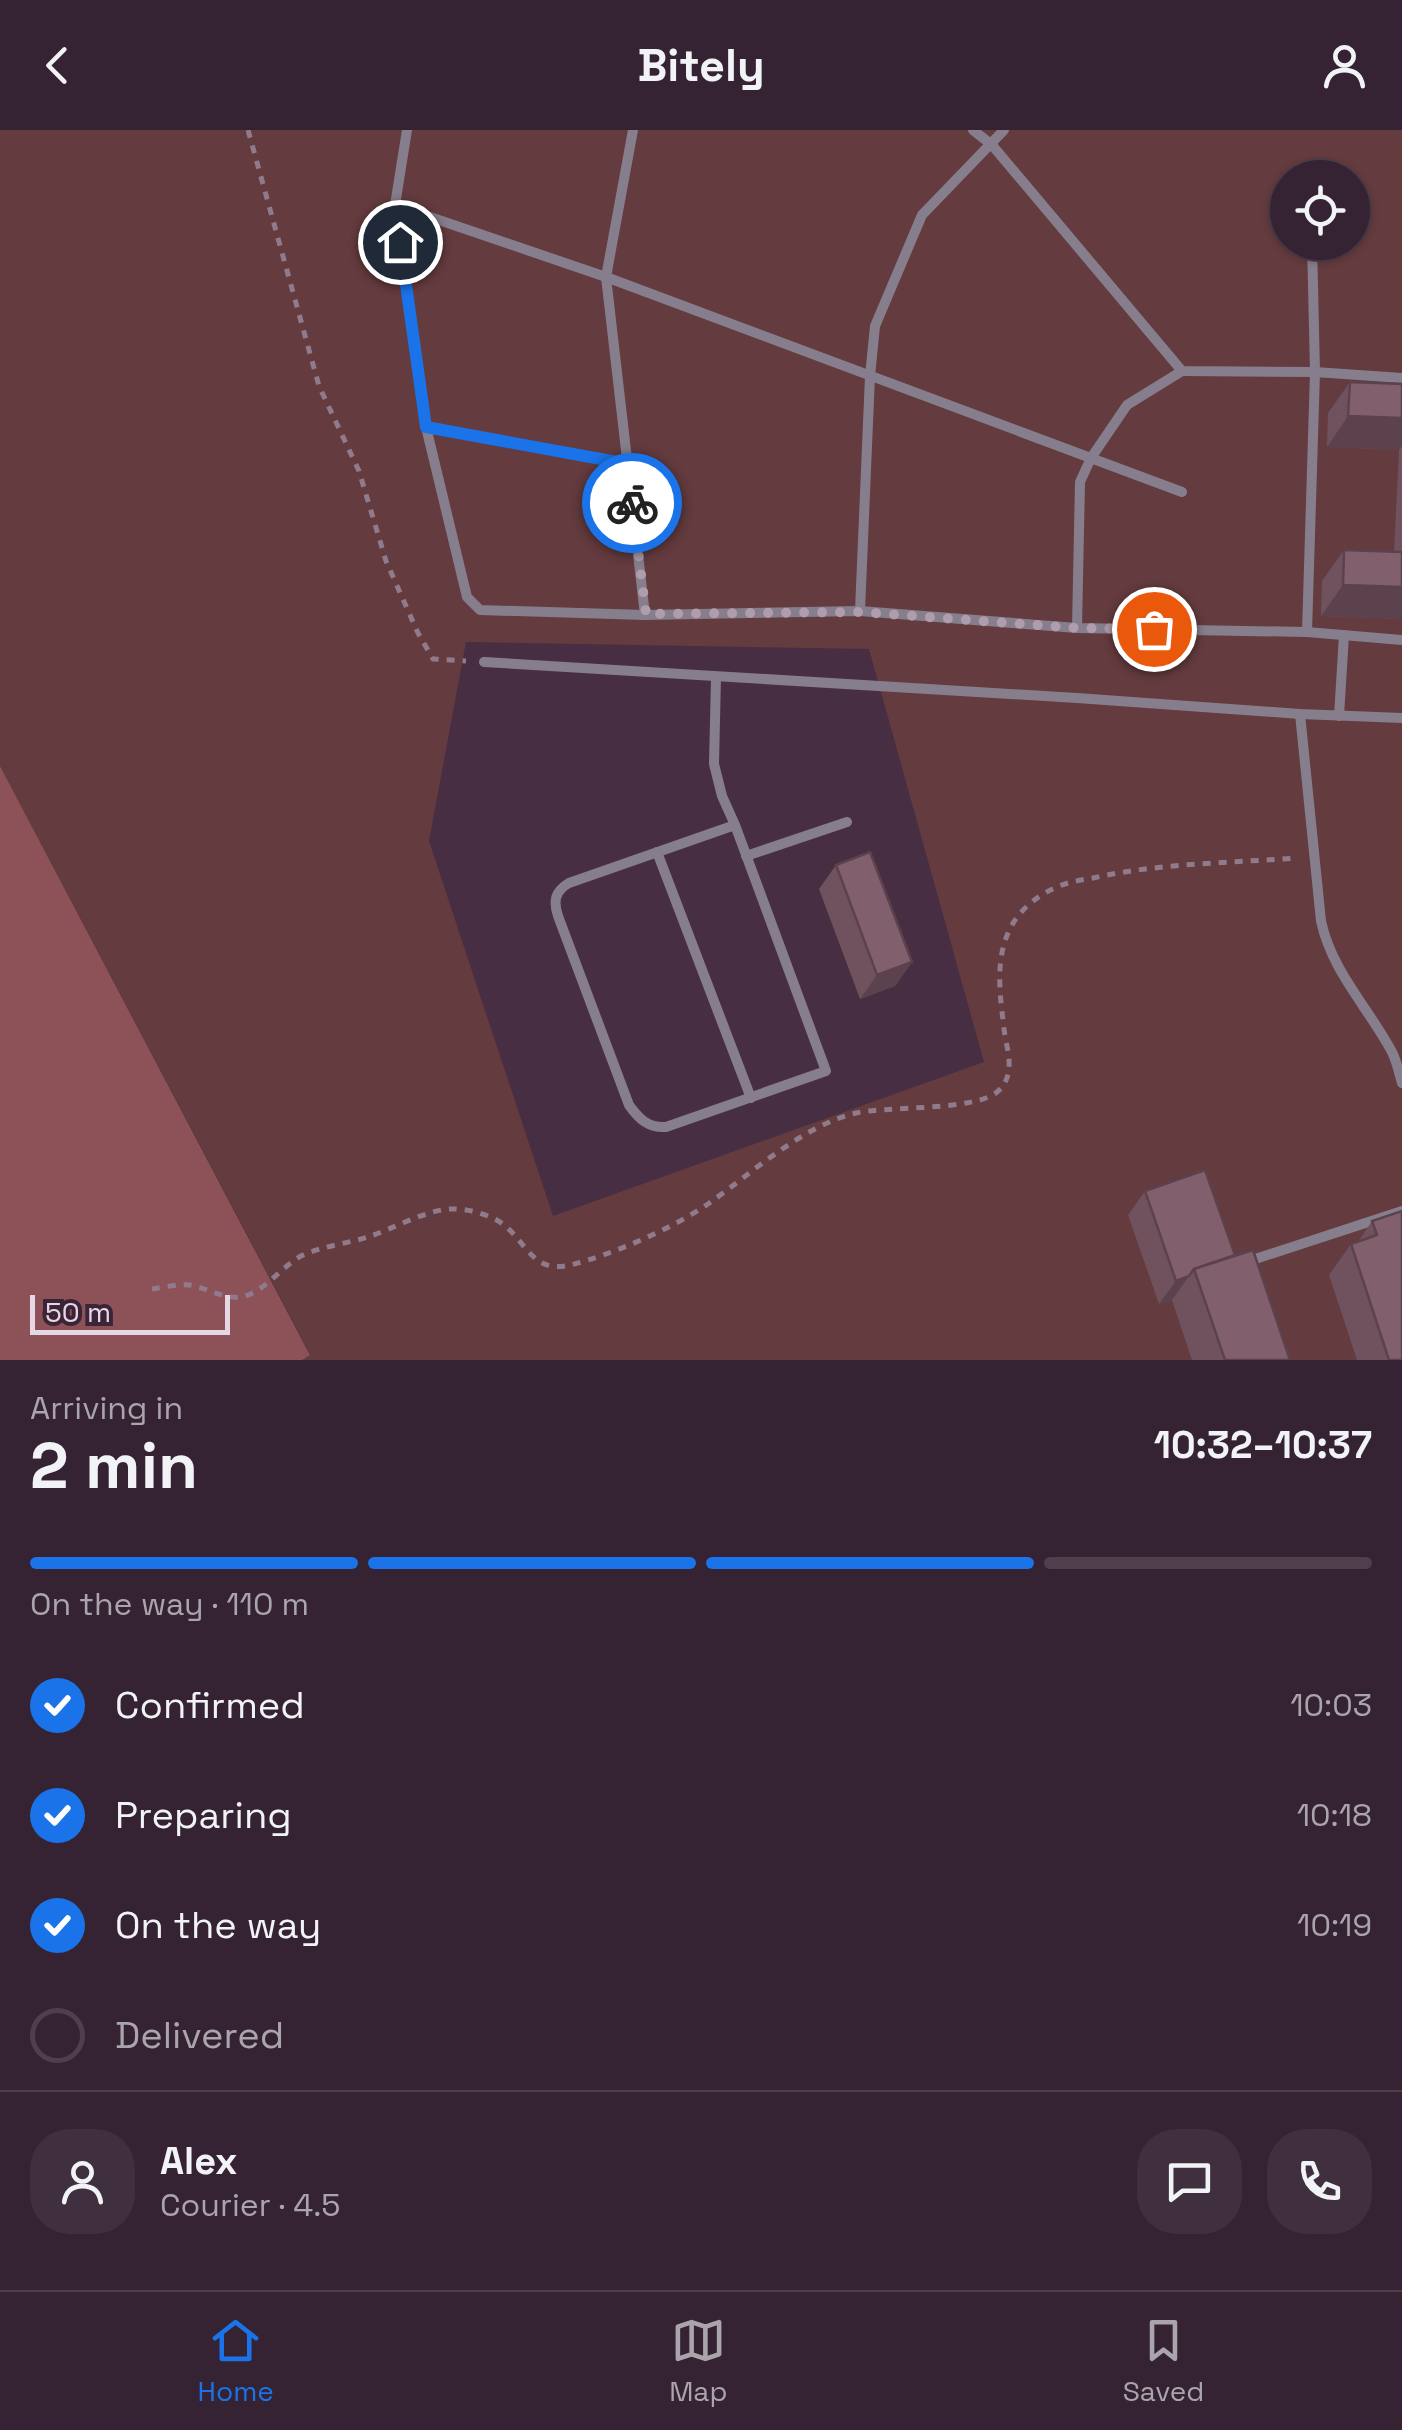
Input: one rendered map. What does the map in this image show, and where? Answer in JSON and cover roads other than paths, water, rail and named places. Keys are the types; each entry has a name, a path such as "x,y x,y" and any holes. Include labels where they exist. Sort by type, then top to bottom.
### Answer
{"lane":[{"path":"406,130 394,205 426,427 467,597 480,610 646,614 860,612 1077,628 1307,632 1402,640"},
{"path":"633,130 606,277 646,614"},
{"path":"973,130 992,145 1182,371"},
{"path":"860,612 875,326 922,214 1004,130"},
{"path":"394,205 606,277 1182,492"},
{"path":"1307,632 1315,372 1312,260"},
{"path":"1077,628 1080,482 1091,458 1127,405 1182,371 1315,372 1402,378"},
{"path":"426,427 628,464"},
{"path":"1340,716 1344,636"},
{"path":"484,662 1402,718"},
{"path":"716,677 714,764 722,796 734,825 746,856 826,1071 666,1127 650,1126 629,1105 622,1088 558,916 556,895 569,883 734,825"},
{"path":"1300,714 1326,942 1335,964 1394,1056 1402,1082"},
{"path":"746,856 847,822"},
{"path":"657,852 751,1098"},
{"path":"1232,1267 1402,1211"}]}
